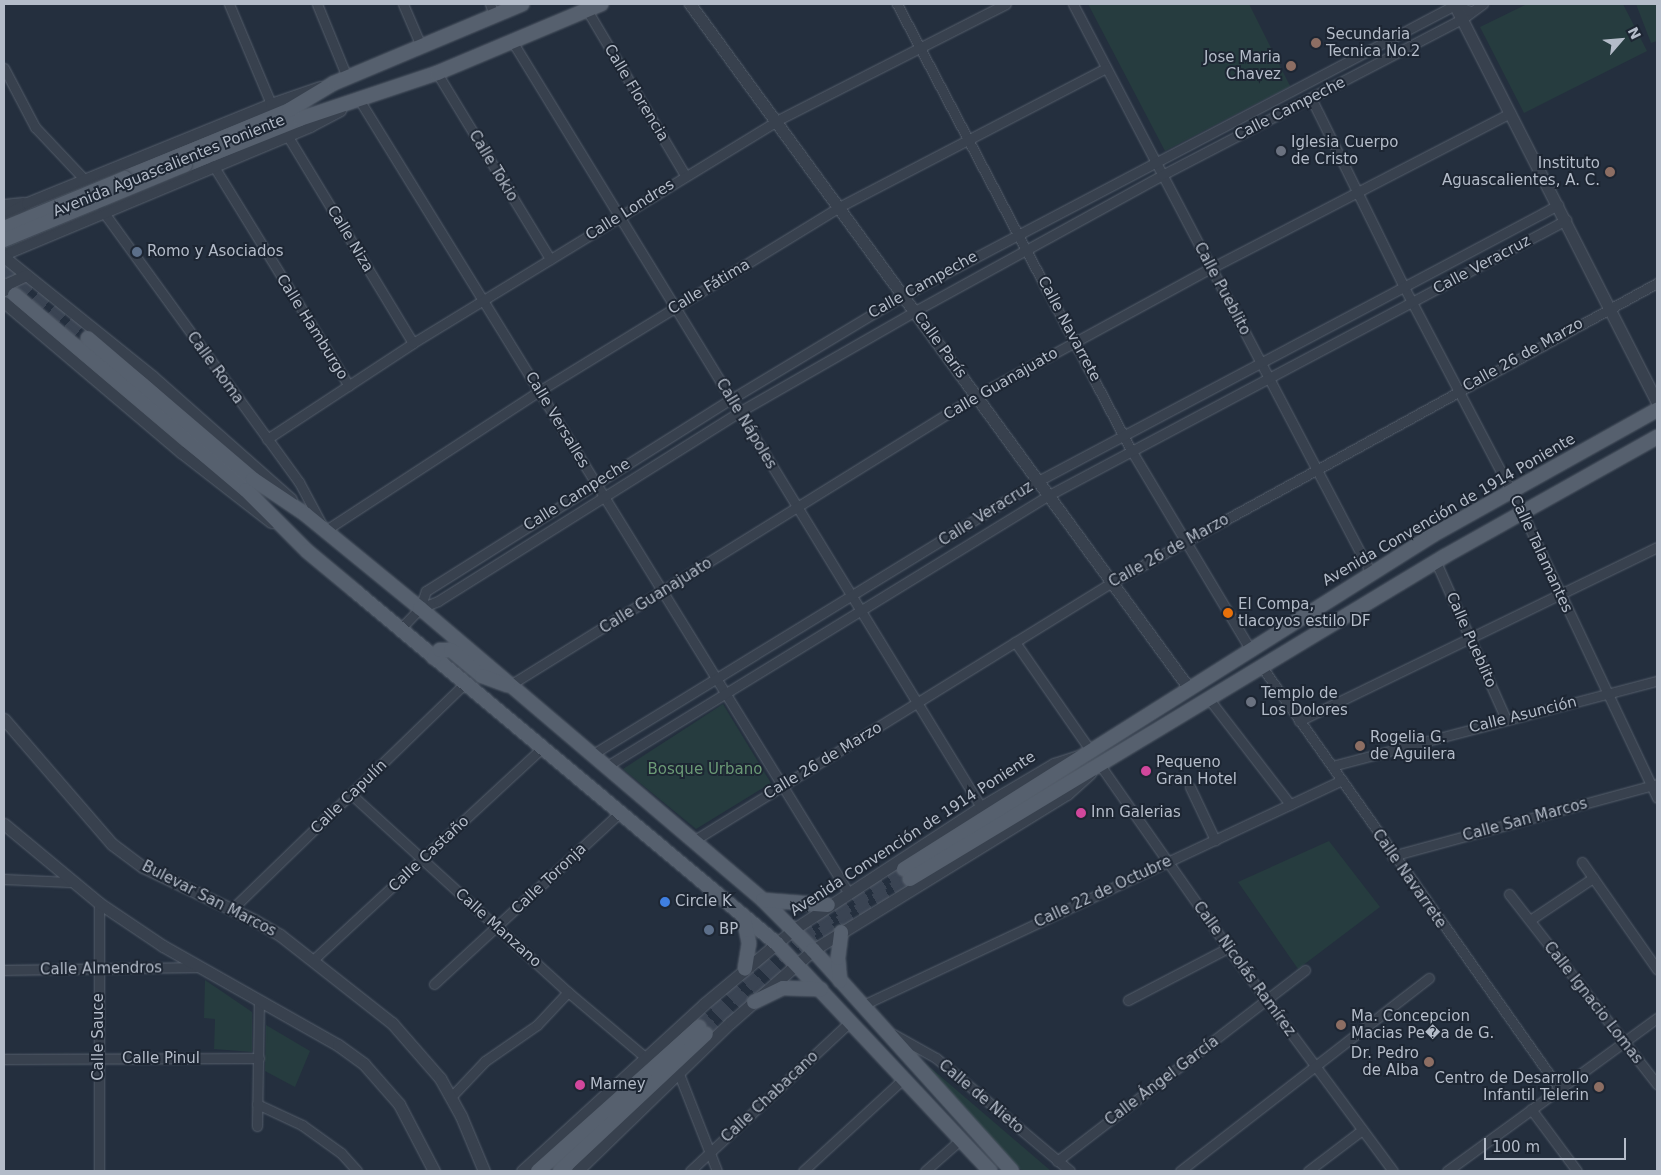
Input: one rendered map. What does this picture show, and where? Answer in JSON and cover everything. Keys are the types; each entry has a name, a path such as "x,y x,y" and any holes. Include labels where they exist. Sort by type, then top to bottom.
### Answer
{"main road":[{"name":"Avenida Aguascalientes Poniente","path":"4,228 289,110 334,83 421,46 492,10 522,4"},
{"name":"Avenida Aguascalientes Poniente","path":"4,240 300,119 353,104 437,73 601,4"},
{"path":"8,296 246,490 307,551 776,943 990,1171"},
{"path":"88,338 253,479 325,529 420,608 763,900 794,929 1012,1171"},
{"name":"Avenida Convención de 1914 Poniente","path":"1657,410 1510,489 1371,573 1086,752 907,874 1098,766 1436,562 1657,437"},
{"path":"434,658 440,650 451,650 488,680 510,685"},
{"path":"763,900 828,905"},
{"path":"743,915 749,943 745,969"},
{"path":"840,981 838,958 841,932"},
{"path":"754,1002 783,988 821,989"},
{"path":"538,1171 577,1145 702,1030"},
{"path":"560,1171 577,1145"}],"street":[{"path":"228,4 271,104"},
{"path":"317,4 347,77"},
{"path":"403,4 421,46"},
{"name":"Calle París","path":"690,4 840,207 1038,481 1114,581 1188,687"},
{"name":"Calle Navarrete","path":"897,4 1131,450 1250,649"},
{"name":"Calle Londres","path":"266,438 413,343 776,122 921,50 1006,4"},
{"name":"Calle Pueblito","path":"1073,4 1371,573"},
{"name":"Calle Campeche","path":"420,608 438,601 739,412 915,310 1026,248 1311,98 1483,4"},
{"path":"1455,5 1466,15 1510,113 1611,307 1657,403"},
{"name":"Calle Campeche","path":"400,629 420,608 426,591 731,399 904,295 1018,232 1455,5"},
{"name":"Calle Florencia","path":"587,10 685,176"},
{"name":"Calle Nápoles","path":"512,41 797,510 981,807"},
{"path":"4,68 35,127 85,180"},
{"name":"Calle Fátima","path":"325,529 539,390 840,207 1106,68"},
{"name":"Calle Tokio","path":"437,73 550,259"},
{"name":"Avenida Aguascalientes Poniente","path":"4,216 27,203 271,104 334,83"},
{"name":"Calle Talamantes","path":"1311,98 1357,195 1522,512 1559,594 1654,785 1657,798"},
{"name":"Avenida Aguascalientes Poniente","path":"4,255 102,210 287,135 353,104"},
{"name":"Calle Versalles","path":"353,104 483,300 848,892"},
{"name":"Calle Guanajuato","path":"510,685 797,510 976,396 1211,268 1357,195 1510,113"},
{"name":"Calle Niza","path":"287,135 413,343"},
{"name":"Calle Hamburgo","path":"213,166 349,386"},
{"path":"57,192 58,212 70,224"},
{"path":"4,205 27,203"},
{"name":"Calle Veracruz","path":"593,754 851,598 1038,481 1558,204"},
{"name":"Calle Roma","path":"102,210 299,482 325,529"},
{"name":"Calle Veracruz","path":"607,766 1049,495 1566,220"},
{"path":"4,255 26,275 153,377 272,480 305,514"},
{"path":"8,296 7,284 26,275"},
{"name":"Calle 26 de Marzo","path":"693,841 1114,581 1458,390 1657,283"},
{"path":"1390,294 1397,309"},
{"path":"1299,721 1657,547"},
{"name":"Calle Pueblito","path":"1436,562 1506,718"},
{"path":"1015,642 1086,752"},
{"name":"Calle Navarrete","path":"1262,667 1342,780 1392,856 1559,1088"},
{"name":"Calle Asunción","path":"1332,766 1506,718 1657,681"},
{"name":"Calle Capulín","path":"231,910 352,795 465,683"},
{"path":"1209,699 1290,804"},
{"name":"Bulevar San Marcos","path":"4,719 112,844 142,867 254,920 314,959 410,1041 451,1097 484,1171"},
{"name":"Calle Castaño","path":"314,959 542,748"},
{"name":"Avenida Convención de 1914 Poniente","path":"522,1171 745,969 794,929 828,905 981,807 1054,764 1086,752"},
{"name":"Avenida Convención de 1914 Poniente","path":"577,1171 754,1002 813,950 1067,794 1098,766"},
{"name":"Calle Nicolás Ramírez","path":"1098,766 1228,948 1393,1171"},
{"name":"Calle 22 de Octubre","path":"863,1006 1342,780"},
{"name":"Calle San Marcos","path":"1392,856 1654,785"},
{"path":"1190,787 1215,840"},
{"name":"Calle Manzano","path":"352,795 568,992 646,1058"},
{"name":"Calle Toronja","path":"434,984 619,813"},
{"path":"4,824 69,882 99,904 259,1002 338,1044 364,1064 399,1104 434,1171"},
{"path":"1582,862 1657,969"},
{"path":"1530,920 1592,878"},
{"path":"4,879 69,882"},
{"name":"Calle Ignacio Lomas","path":"1509,894 1623,1044 1657,1084"},
{"name":"Calle Sauce","path":"99,904 99,1171"},
{"path":"1128,1000 1228,948"},
{"name":"Calle Almendros","path":"4,970 99,970 199,966"},
{"name":"Calle Ángel García","path":"1057,1161 1305,970"},
{"path":"1180,1171 1429,978"},
{"path":"451,1097 485,1061 537,1025 568,992"},
{"path":"257,1126 259,1002"},
{"path":"1447,1171 1657,1018"},
{"name":"Calle Chabacano","path":"690,1171 850,1022"},
{"name":"Calle de Nieto","path":"886,1031 936,1058 1070,1171"},
{"name":"Calle Pinul","path":"4,1059 259,1058"},
{"path":"679,1074 717,1171"},
{"path":"803,1171 903,1078"},
{"path":"258,1104 302,1125 341,1153 357,1171"},
{"path":"1531,1109 1577,1171"},
{"path":"1308,1171 1362,1130"},
{"path":"925,1171 960,1140"}],"green space":[{"path":"1088,4 1249,4 1290,86 1165,151"},
{"path":"1527,4 1623,4 1647,51 1524,113 1480,27"},
{"path":"1636,4 1657,4 1657,41 1651,43"},
{"name":"Bosque Urbano","path":"723,704 771,783 696,829 623,769"},
{"path":"1329,841 1380,907 1298,969 1238,882"},
{"path":"205,980 252,1012 252,1052 214,1049 215,1019 204,1018"},
{"path":"266,1025 310,1051 295,1087 265,1071"},
{"path":"925,1063 1051,1171 1022,1171"}],"tunnel":[{"path":"4,268 88,338"},
{"path":"699,1027 801,936 904,869"},
{"path":"706,1034 804,945 910,879"}],"place":[{"name":"Secundaria Tecnica No.2","path":"1316,43"},
{"name":"Jose Maria Chavez","path":"1291,66"},
{"name":"Iglesia Cuerpo de Cristo","path":"1281,151"},
{"name":"Instituto Aguascalientes, A. C.","path":"1610,172"},
{"name":"Romo y Asociados","path":"137,252"},
{"name":"El Compa, tlacoyos estilo DF","path":"1228,613"},
{"name":"Templo de Los Dolores","path":"1251,702"},
{"name":"Rogelia G. de Aguilera","path":"1360,746"},
{"name":"Pequeno Gran Hotel","path":"1146,771"},
{"name":"Inn Galerias","path":"1081,813"},
{"name":"Circle K","path":"665,902"},
{"name":"BP","path":"709,930"},
{"name":"Ma. Concepcion Macias Pe�a de G.","path":"1341,1025"},
{"name":"Dr. Pedro de Alba","path":"1429,1062"},
{"name":"Marney","path":"580,1085"},
{"name":"Centro de Desarrollo Infantil Telerin","path":"1599,1087"}]}
